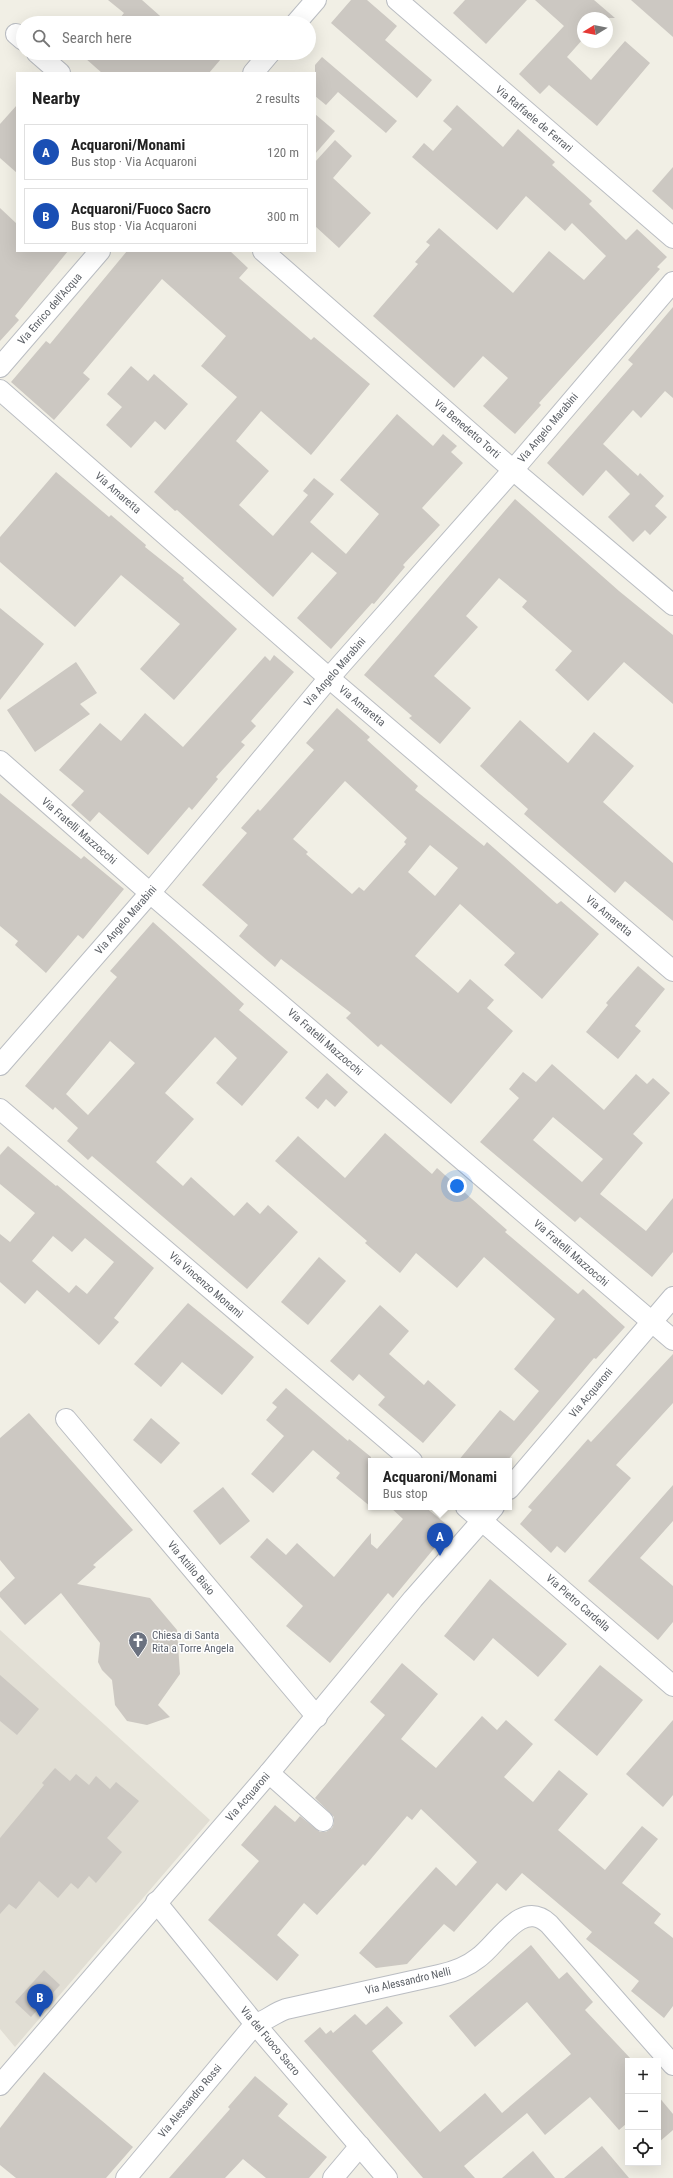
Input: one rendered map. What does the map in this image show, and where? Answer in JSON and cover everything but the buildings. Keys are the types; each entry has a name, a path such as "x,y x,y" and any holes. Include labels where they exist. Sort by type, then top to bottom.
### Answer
{"street":[{"path":"302,16 316,0"},
{"name":"Via Raffaele de Ferrari","path":"397,0 673,238"},
{"path":"45,60 59,72"},
{"path":"254,72 264,60"},
{"name":"Via Enrico dell'Acqua","path":"0,367 99,252"},
{"name":"Via Benedetto Torti","path":"264,252 513,470 673,605"},
{"name":"Via Angelo Marabini","path":"0,1065 150,893 329,678 513,470 673,282"},
{"name":"Via Amaretta","path":"0,390 329,678 673,971"},
{"name":"Via Fratelli Mazzocchi","path":"0,760 150,893 673,1340"},
{"name":"Via Vincenzo Monamì","path":"0,1109 408,1458"},
{"name":"Via Acquaroni","path":"512,1485 673,1297"},
{"name":"Via Attilio Bisio","path":"66,1418 317,1717"},
{"path":"475,1510 488,1514"},
{"name":"Via Acquaroni","path":"0,2084 317,1717 413,1600 488,1514"},
{"name":"Via Pietro Cardella","path":"488,1514 673,1686"},
{"path":"269,1773 323,1820"},
{"name":"Via del Fuoco Sacro","path":"156,1902 255,2024 387,2178"},
{"name":"Via Alessandro Nelli","path":"255,2024 265,2021 271,2015 286,2009 439,1975 462,1968 484,1954 517,1920 537,1917 542,1918 550,1924 673,2065"},
{"name":"Via Alessandro Rossi","path":"126,2178 255,2024"},
{"path":"333,2178 360,2146"}],"shaded area":[{"path":"0,1630 210,1820 15,2047 0,2029"}],"place":[{"name":"Acquaroni/Monami","path":"440,1556"},
{"name":"Chiesa di Santa Rita a Torre Angela","path":"138,1658"},
{"name":"Acquaroni/Fuoco Sacro","path":"40,2017"}]}
